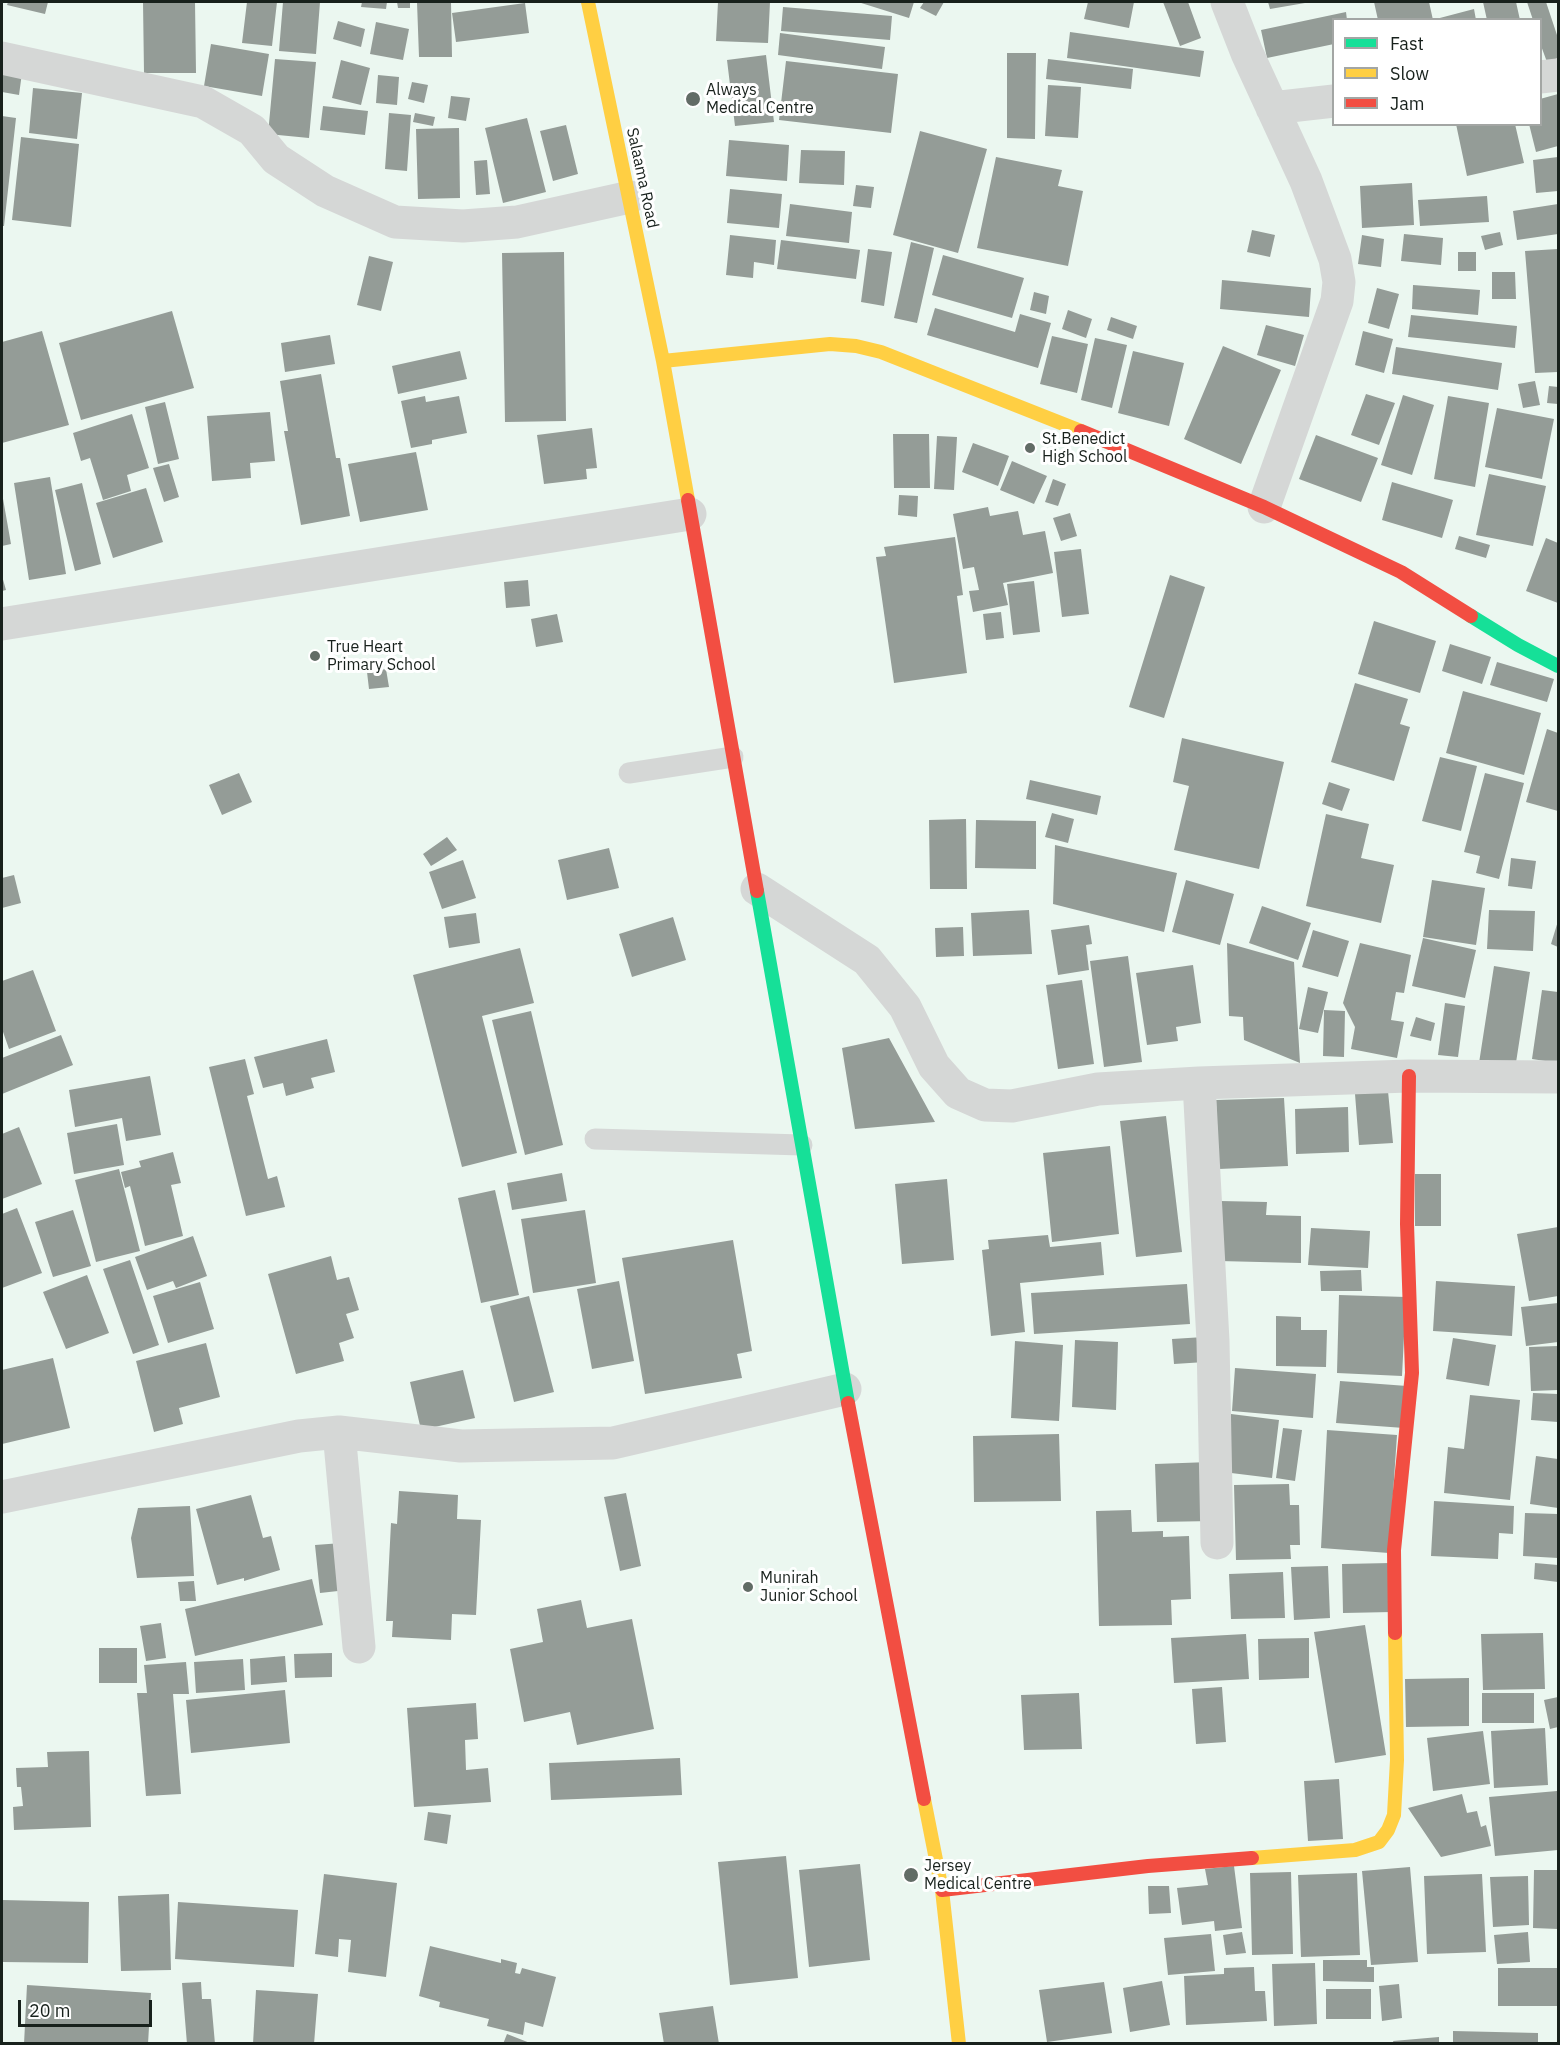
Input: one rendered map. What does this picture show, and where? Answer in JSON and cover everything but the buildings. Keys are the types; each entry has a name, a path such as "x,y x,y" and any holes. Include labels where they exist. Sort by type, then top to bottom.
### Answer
{"street":[{"name":"Salaama Road","path":"588,2 663,361 845,1389 942,1890 959,2043"},
{"path":"1227,2 1306,181 1335,259 1338,282 1337,301 1264,507"},
{"path":"2,58 203,102 252,130 276,159 325,191 395,222 463,226 518,222 630,197"},
{"path":"1542,77 1558,75"},
{"path":"1272,108 1332,101"},
{"path":"663,361 830,344 856,346 881,352 1018,405 1264,507 1401,572 1518,645 1558,666"},
{"path":"2,624 690,514"},
{"path":"757,889 867,960 905,1007 934,1066 958,1093 985,1105 1012,1106 1098,1089 1199,1083 1409,1076 1558,1077"},
{"path":"942,1890 1148,1866 1355,1850 1379,1842 1388,1830 1394,1815 1396,1760 1394,1550 1412,1373 1407,1224 1409,1076"},
{"path":"1199,1083 1213,1341 1217,1543"},
{"path":"2,1497 300,1436 339,1432 460,1446 613,1443 845,1389"},
{"path":"339,1432 359,1647"}],"lane":[{"path":"629,773 733,757"},
{"path":"595,1139 802,1145"}],"traffic: fast":[{"path":"1471,616 1558,666"},
{"path":"757,891 848,1403"}],"traffic: slow":[{"path":"588,2 663,361 688,500"},
{"path":"663,361 830,344 856,346 881,352 1081,431"},
{"path":"1252,1858 1355,1850 1379,1842 1388,1830 1394,1815 1397,1760 1395,1633"},
{"path":"924,1799 942,1890 959,2044"}],"traffic: jam":[{"path":"1081,431 1264,507 1401,572 1471,616"},
{"path":"688,500 757,891"},
{"path":"1395,1633 1394,1550 1412,1373 1407,1224 1409,1076"},
{"path":"848,1403 924,1799"},
{"path":"942,1890 1148,1866 1252,1858"}],"place":[{"name":"Always Medical Centre","path":"693,99"},
{"name":"St.Benedict High School","path":"1030,448"},
{"name":"True Heart Primary School","path":"315,656"},
{"name":"Munirah Junior School","path":"748,1587"},
{"name":"Jersey Medical Centre","path":"911,1875"}]}
